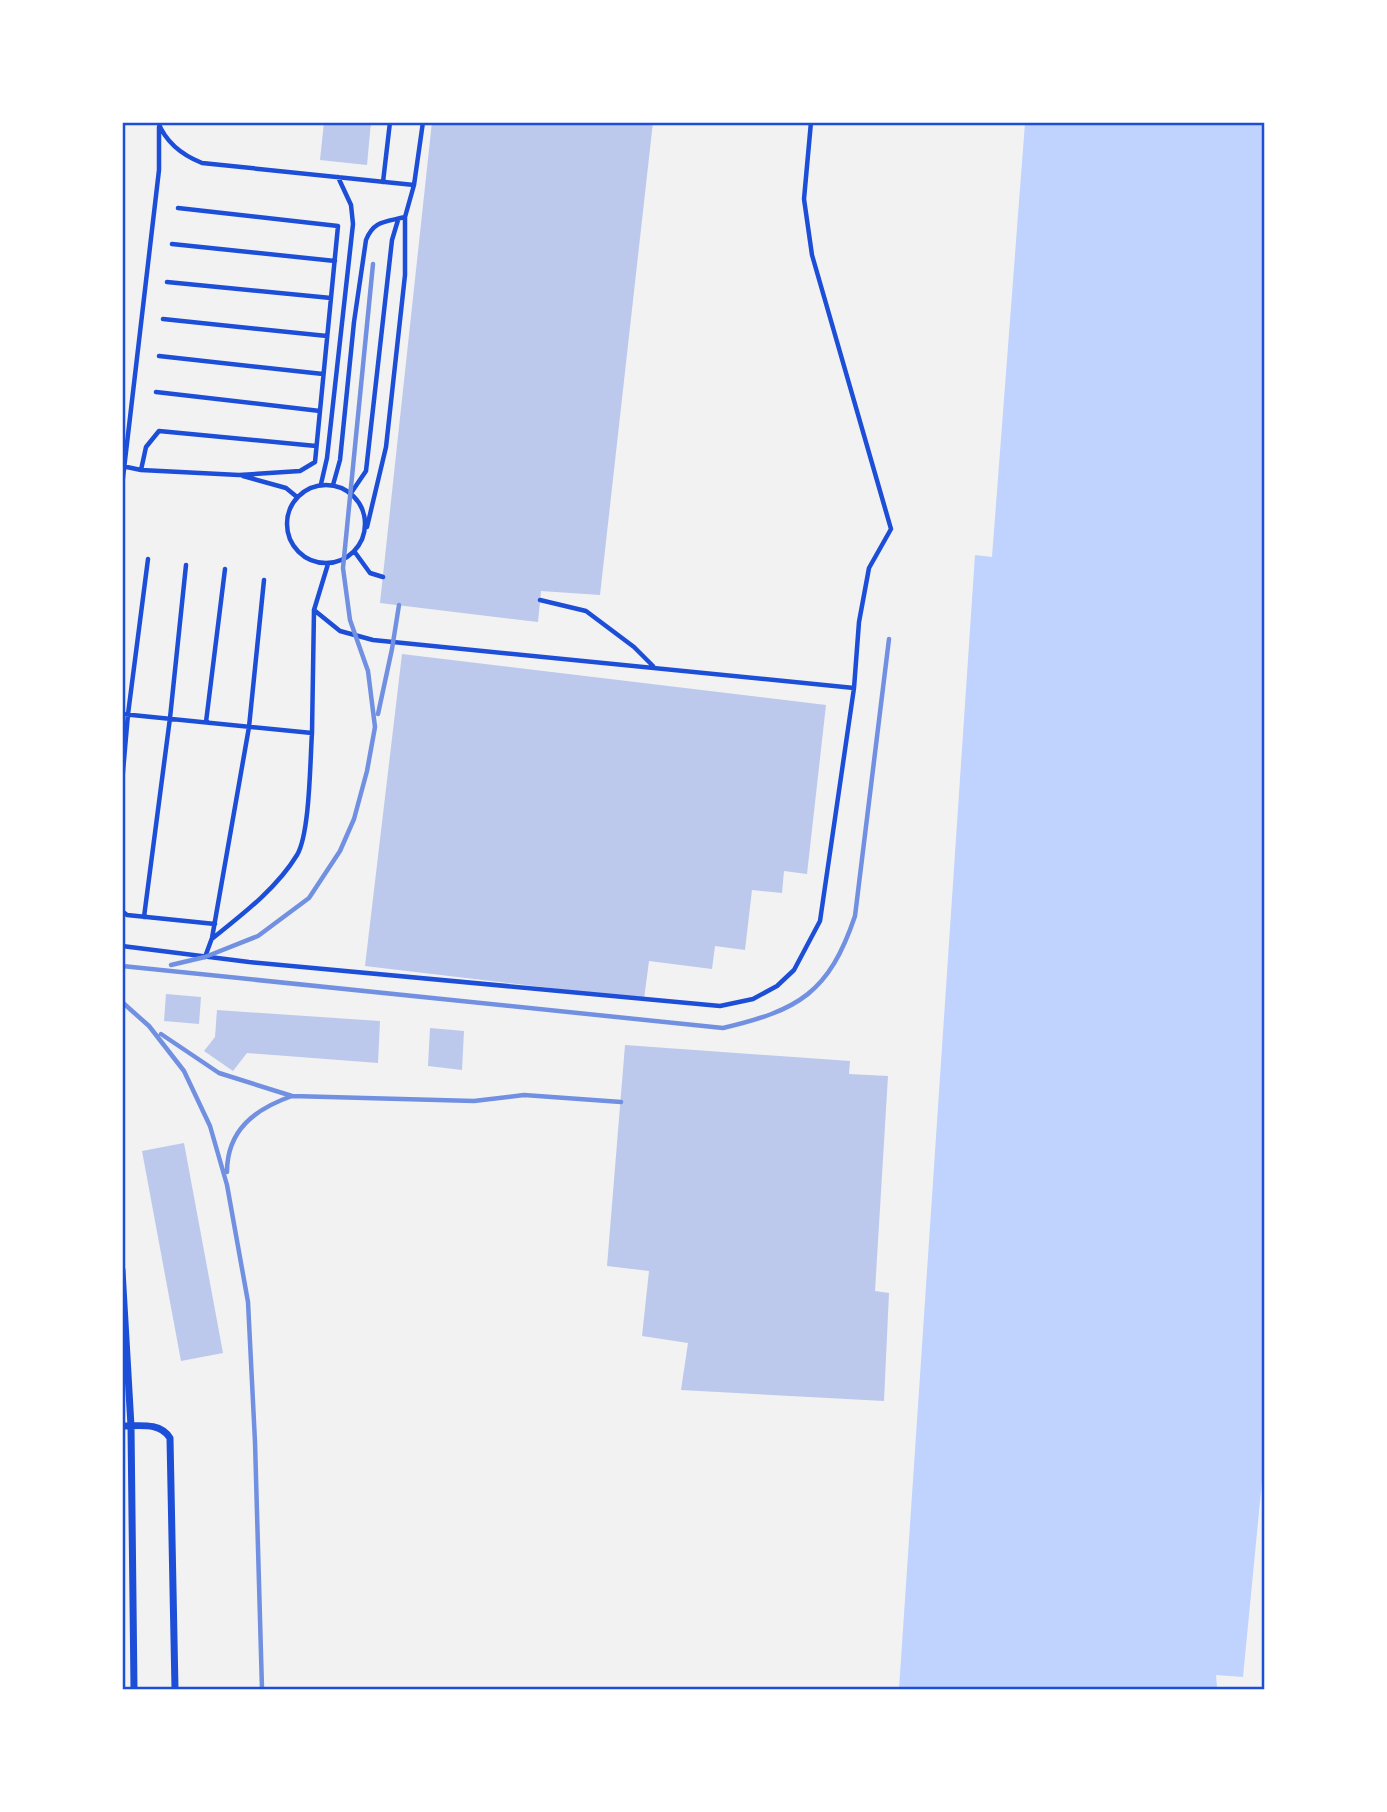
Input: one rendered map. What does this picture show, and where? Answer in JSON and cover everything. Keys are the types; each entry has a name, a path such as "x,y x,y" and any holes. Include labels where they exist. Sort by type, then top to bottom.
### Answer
{"street":[{"path":"122,1270 134,1689"},
{"path":"127,1426 159,1427 166,1430 170,1438 175,1689"}],"lane":[{"path":"383,182 390,122"},
{"path":"366,527 362,507 351,493 333,485 321,484 297,497 287,518 288,534 296,550 310,561 328,564 349,556 361,543 366,527 386,447 405,275 405,217 414,185 423,122"},
{"path":"122,946 205,957 720,1006 753,999 776,986 794,970 820,922 854,688 859,622 869,568 891,529 812,255 804,199 811,122"},
{"path":"159,125 175,148 202,163 414,185"},
{"path":"122,486 159,170 159,125"},
{"path":"321,484 327,458 353,224 351,205 338,177"},
{"path":"124,466 141,470 239,475 300,471 315,462 338,226 178,208"},
{"path":"333,485 340,460 354,322 366,240 370,229 378,224 405,217"},
{"path":"351,493 366,471 392,240 398,219"},
{"path":"172,244 334,261"},
{"path":"167,282 331,298"},
{"path":"163,319 327,336"},
{"path":"159,356 323,374"},
{"path":"156,392 320,411"},
{"path":"141,470 146,447 159,431 316,446"},
{"path":"239,475 286,488 297,497"},
{"path":"354,551 370,573 383,577"},
{"path":"122,783 125,714 148,559"},
{"path":"212,938 247,911 299,853 307,814 312,733 314,610 328,564"},
{"path":"144,917 170,718 186,565"},
{"path":"206,722 225,569"},
{"path":"205,957 215,925 249,727 264,580"},
{"path":"540,600 586,611 634,647 654,667"},
{"path":"314,610 340,631 373,640 854,688"},
{"path":"125,714 312,733"},
{"path":"122,911 127,915 215,925"}],"water":[{"path":"1025,123 1264,123 1264,1460 1243,1677 1216,1675 1217,1687 1241,1689 899,1689 975,555 992,557"}],"building":[{"path":"324,122 371,122 367,165 320,160"},
{"path":"432,122 653,122 600,595 541,591 538,622 380,603"},
{"path":"402,654 826,705 807,874 784,871 782,893 752,890 745,950 715,946 712,969 649,961 644,999 365,966"},
{"path":"166,994 201,997 199,1024 164,1021"},
{"path":"217,1010 380,1021 378,1063 247,1053 233,1071 204,1051 215,1037"},
{"path":"430,1028 464,1031 462,1070 428,1066"},
{"path":"625,1045 850,1061 849,1074 888,1076 875,1291 889,1293 884,1401 681,1390 688,1343 642,1336 649,1271 607,1266"},
{"path":"184,1143 223,1353 181,1361 142,1151"}],"railway":[{"path":"171,965 205,957 258,936 309,898 340,851 354,819 375,727 368,671 350,620 343,568 373,264"},
{"path":"378,714 399,605"},
{"path":"122,966 723,1028 772,1014 808,994 822,981 845,942 855,916 889,639"},
{"path":"122,1002 149,1026 184,1071 210,1126 227,1185 248,1302 262,1689"},
{"path":"161,1034 219,1073 292,1096 474,1101 524,1095 621,1102"},
{"path":"227,1172 232,1144 246,1123 266,1107 292,1096"}]}
